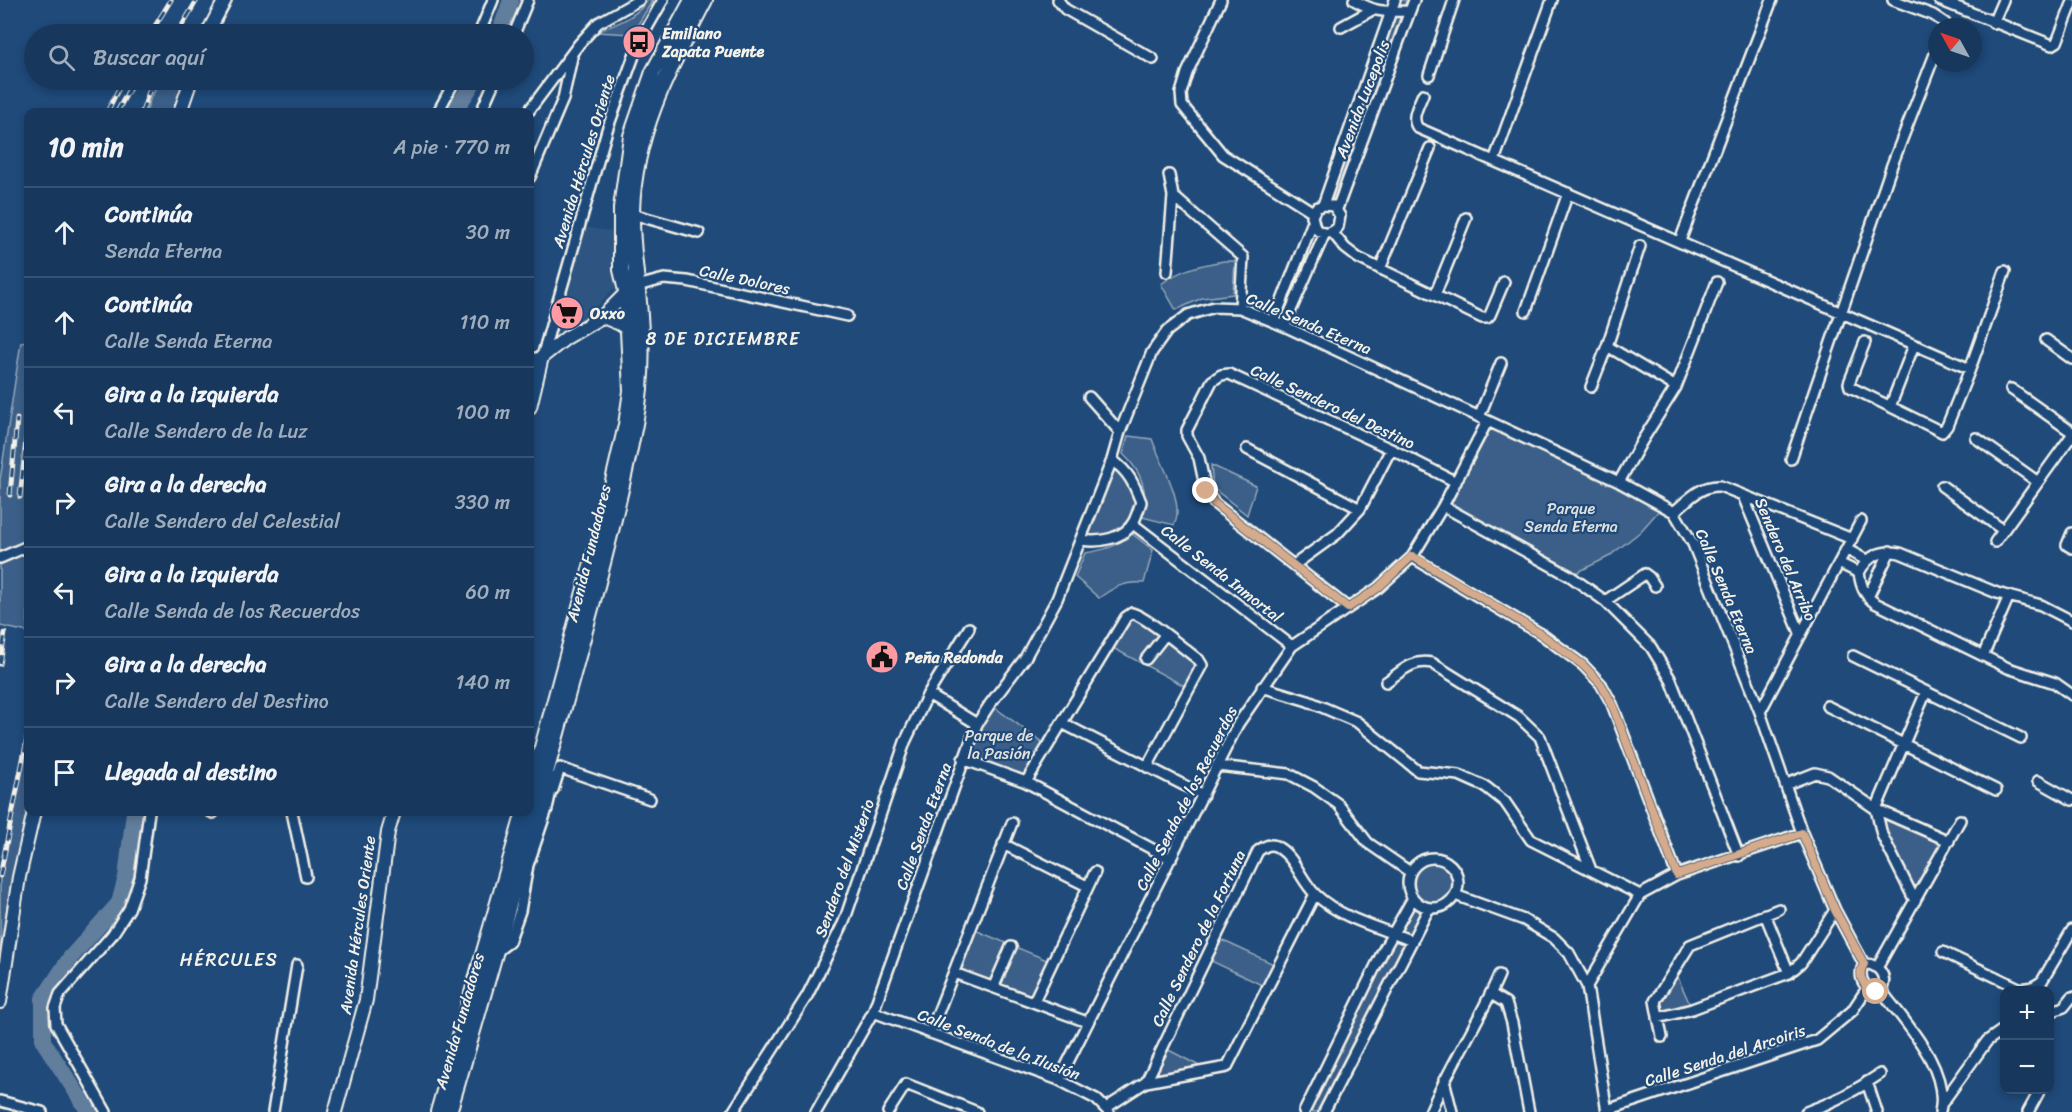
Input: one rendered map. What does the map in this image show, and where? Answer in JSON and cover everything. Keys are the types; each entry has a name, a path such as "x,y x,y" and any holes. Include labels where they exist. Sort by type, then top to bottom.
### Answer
{"main road":[{"name":"Avenida Fundadores","path":"534,814 616,515 641,391 640,315 631,289 621,270 621,208 631,136 653,72 692,0"},
{"name":"Avenida Fundadores","path":"534,777 606,511 626,425 631,391 628,329 633,264 632,214 642,139 665,76 705,0"},
{"path":"603,316 628,329"},
{"name":"Avenida Fundadores","path":"438,1112 523,816"},
{"name":"Avenida Fundadores","path":"449,1112 533,816"}],"street":[{"path":"212,24 225,0"},
{"path":"483,24 493,0"},
{"path":"518,24 528,0"},
{"path":"531,108 598,22 639,0"},
{"name":"Avenida Hércules Oriente","path":"534,374 536,358 607,130 639,42 663,0"},
{"path":"1058,0 1065,9 1153,59"},
{"path":"1221,0 1187,72 1181,93 1182,105 1223,155 1313,212"},
{"path":"1354,0 1372,10 1381,12 1410,10"},
{"name":"Avenida Lucepolis","path":"1323,205 1395,0"},
{"name":"Avenida Lucepolis","path":"1284,326 1328,233 1338,227 1341,220 1337,209 1414,0"},
{"path":"1429,75 1454,0"},
{"path":"1494,161 1552,0"},
{"path":"1680,241 1772,0"},
{"path":"1893,0 1938,18"},
{"path":"1933,15 1939,0 2054,45 2072,4"},
{"path":"1994,23 2002,0"},
{"path":"1341,27 1372,10"},
{"path":"534,168 563,99 572,55"},
{"path":"1791,459 1892,165 1928,72"},
{"path":"181,108 188,90"},
{"path":"440,108 450,90"},
{"path":"483,108 491,90"},
{"path":"1423,94 1414,116 1414,123 1418,128 1970,369"},
{"path":"1380,269 1430,148"},
{"path":"1167,272 1173,196 1169,175"},
{"path":"1526,311 1568,193"},
{"path":"1173,196 1243,257 1240,308"},
{"path":"1313,212 1323,205 1330,205 1337,209"},
{"path":"1274,321 1312,224 1313,212"},
{"path":"632,214 699,233"},
{"path":"1435,296 1466,218"},
{"path":"1312,224 1317,230 1328,233 1358,258 1477,315 1487,318 1493,310 1504,282"},
{"path":"1591,387 1640,246"},
{"path":"1298,260 1311,265"},
{"path":"1865,342 1849,385 1853,390 1942,432 1947,426 1970,369 2005,272"},
{"name":"Calle Dolores","path":"631,289 664,279 687,281 847,316"},
{"path":"1619,482 1676,387 1718,282"},
{"path":"536,358 603,316 631,289"},
{"name":"Calle Senda Eterna","path":"816,1112 873,1012 977,724 1025,658 1057,598 1082,540 1120,432 1152,352 1167,331 1188,315 1214,308 1240,308 1274,321 1619,482 1674,512 1693,544 1760,712 1787,784 1802,833 1835,910 1864,964"},
{"path":"2046,340 2072,359"},
{"path":"1890,407 1914,345"},
{"path":"1607,346 1676,387"},
{"name":"Calle Senda de los Recuerdos","path":"1059,1080 1238,724 1292,646 1378,588 1412,556 1456,482 1483,420 1501,363"},
{"name":"Calle Sendero del Destino","path":"1348,608 1208,496 1198,458 1186,430 1212,381 1221,375 1229,374 1391,449 1456,482"},
{"path":"1995,542 2072,434 2012,388"},
{"path":"1089,397 1120,432"},
{"path":"1976,438 2038,482"},
{"path":"1247,448 1360,509"},
{"path":"1294,565 1337,534 1360,509 1391,449"},
{"path":"1082,540 1093,542 1115,538 1133,524 1141,502 1133,481 1124,468 1112,460"},
{"path":"1674,512 1700,489 1719,486 1852,539"},
{"path":"1942,486 2003,530"},
{"name":"Sendero del Arribo","path":"1743,496 1801,634"},
{"path":"1443,506 1570,576 1605,601 1651,647 1671,680 1738,856"},
{"path":"1760,712 1861,521"},
{"name":"Calle Senda Inmortal","path":"1133,524 1292,646"},
{"path":"2072,533 2067,545 2072,548"},
{"path":"0,558 24,548"},
{"path":"1846,549 1866,560"},
{"path":"1868,597 1890,550"},
{"path":"2072,621 2041,605 2009,596 1890,550 1866,560 1859,573 1861,586 1868,597 2008,668 2055,683 2072,695"},
{"path":"1412,556 1541,634 1583,665 1601,684 1612,704 1677,875"},
{"path":"1839,563 1859,573"},
{"path":"1605,601 1645,574 1655,586"},
{"path":"1983,656 2009,596"},
{"path":"1026,782 1129,614 1137,615 1199,660 1202,665 1147,767"},
{"name":"Sendero del Misterio","path":"733,1112 807,996 844,922 905,742 928,694 969,628"},
{"path":"1146,658 1165,635"},
{"path":"1853,656 2021,738"},
{"path":"1386,682 1414,662 1431,663 1519,717 1539,737 1545,748 1591,870"},
{"path":"1262,687 1308,700 1357,722 1418,771 1459,775 1486,787 1505,802 1531,840 1640,895"},
{"path":"1915,901 1882,835 1876,808 1926,692"},
{"path":"928,694 977,724"},
{"path":"1827,706 1996,790"},
{"path":"1062,723 1203,795"},
{"path":"963,759 1026,782 1171,859"},
{"path":"1218,766 1288,774 1314,787 1338,804 1368,843 1410,872"},
{"path":"547,767 552,786 547,809"},
{"path":"496,952 509,942 520,911 528,865 560,768 650,799"},
{"path":"1787,784 1815,774 1828,776 1876,808 1948,841"},
{"path":"2038,781 2071,797"},
{"path":"0,1002 19,877 33,816"},
{"path":"106,1112 56,1024 54,1008 60,994 112,935 129,909 140,878 148,816"},
{"path":"293,816 306,877"},
{"name":"Avenida Hércules Oriente","path":"334,1112 366,1000 387,832 393,816"},
{"path":"1877,968 1960,820"},
{"path":"930,1034 1012,823"},
{"path":"1587,986 1640,895 1677,875 1802,833"},
{"path":"1003,843 1087,886"},
{"name":"Calle Sendero de la Fortuna","path":"1146,1082 1161,1046 1258,851 1266,845 1276,846 1288,856 1315,894 1335,909 1412,941"},
{"path":"1425,859 1442,859 1450,863 1455,870 1458,887 1455,895 1444,906 1429,908 1418,903 1413,898 1408,884 1410,872 1417,863 1425,859"},
{"path":"1034,1001 1095,872"},
{"path":"1108,1110 1146,1082 1227,1067 1315,894"},
{"path":"1455,895 1524,920 1554,938 1569,953 1587,986 1607,1111"},
{"path":"1304,1112 1393,933 1413,898"},
{"path":"1324,1112 1429,908"},
{"path":"1662,1038 1656,998 1690,945 1779,909"},
{"path":"1658,1018 1692,1009 1789,973 1801,963 1835,910"},
{"path":"1765,914 1789,973"},
{"path":"2035,986 2042,981 2072,930"},
{"path":"994,986 1011,946"},
{"path":"1943,952 2015,986"},
{"path":"1864,964 1877,968 1884,980 1884,986 1876,992 1862,981 1860,975 1864,964"},
{"path":"273,1112 297,965"},
{"path":"954,973 1087,1022"},
{"path":"1430,1112 1444,1080 1499,975"},
{"name":"Calle Senda del Arcoiris","path":"1607,1111 1817,1040 1852,1011 1868,987"},
{"path":"1881,990 1932,1058 1942,1107"},
{"path":"1491,994 1506,1003 1529,1112"},
{"path":"2068,1006 2072,998"},
{"name":"Calle Senda de la Ilusión","path":"873,1012 1059,1080 1096,1099 1108,1110"},
{"path":"1942,1107 1987,1041 2000,1032"},
{"path":"1332,1055 1348,1064"},
{"path":"1806,1112 1822,1107 1880,1074"},
{"path":"1444,1080 1452,1112"},
{"path":"1867,1083 1877,1112"},
{"path":"888,1112 906,1084 977,1112"},
{"path":"2028,1112 2037,1094"},
{"path":"0,1101 42,1112"}],"shaded area":[{"path":"583,227 615,232 612,240 616,286 593,311 566,332 554,331"}],"green space":[{"path":"648,0 653,0 632,34 596,32 631,16"},
{"path":"1401,0 1406,0 1333,199 1328,197"},
{"path":"155,90 180,90 175,108 147,108"},
{"path":"1235,261 1233,294 1202,298 1176,310 1161,284 1191,268"},
{"path":"21,342 24,342 24,631 0,626 0,480"},
{"name":"Parque Senda Eterna","path":"1487,422 1663,506 1640,532 1608,557 1570,576 1443,506"},
{"path":"1128,436 1152,439 1177,505 1174,525 1142,517 1145,499 1142,482 1135,468 1123,454"},
{"path":"1112,460 1141,502 1131,523 1120,534 1082,540"},
{"path":"1211,465 1256,486 1247,515 1213,488"},
{"path":"1131,533 1153,550 1144,583 1120,586 1099,598 1075,577 1085,553 1110,547 1121,542"},
{"path":"1132,613 1199,660 1188,688 1109,646"},
{"name":"Parque de la Pasión","path":"990,704 1047,746 1026,782 963,759"},
{"path":"24,763 24,816 29,816 7,907 0,951 0,876"},
{"path":"1876,809 1949,841 1915,901 1882,835"},
{"path":"1434,857 1445,861 1453,868 1458,884 1456,893 1441,906 1429,908 1324,1112 1304,1112 1413,898 1409,884 1412,872 1420,862"},
{"path":"975,930 1049,961 1031,998 959,972"},
{"path":"1215,937 1278,966 1268,988 1205,958"},
{"path":"1674,969 1692,1009 1658,1018 1656,998"},
{"path":"1161,1046 1207,1070 1146,1082"}],"waterway":[{"path":"503,24 511,0"},
{"path":"457,108 468,90"},
{"path":"89,1112 43,1041 43,999 70,958 119,903 126,877 134,816"}],"railway":[{"path":"156,24 171,0"},
{"path":"183,24 197,0"},
{"path":"109,108 118,90"},
{"path":"119,108 129,90"},
{"path":"143,108 150,90"},
{"path":"10,495 17,419"},
{"path":"20,497 24,459"},
{"path":"0,664 5,633"},
{"path":"0,876 24,754"}],"place":[{"name":"Emiliano Zapata Puente","path":"639,42"},
{"name":"Oxxo","path":"567,313"},
{"name":"Peña Redonda","path":"882,657"}],"district":[{"name":"8 DE DICIEMBRE","path":"723,339"},
{"name":"HÉRCULES","path":"229,960"}],"route":[{"path":"1206,491 1214,503 1348,608 1378,588 1412,556 1541,634 1583,665 1601,684 1612,704 1677,875 1802,833 1835,910 1864,964 1860,975 1862,981 1870,990 1876,992"}]}
